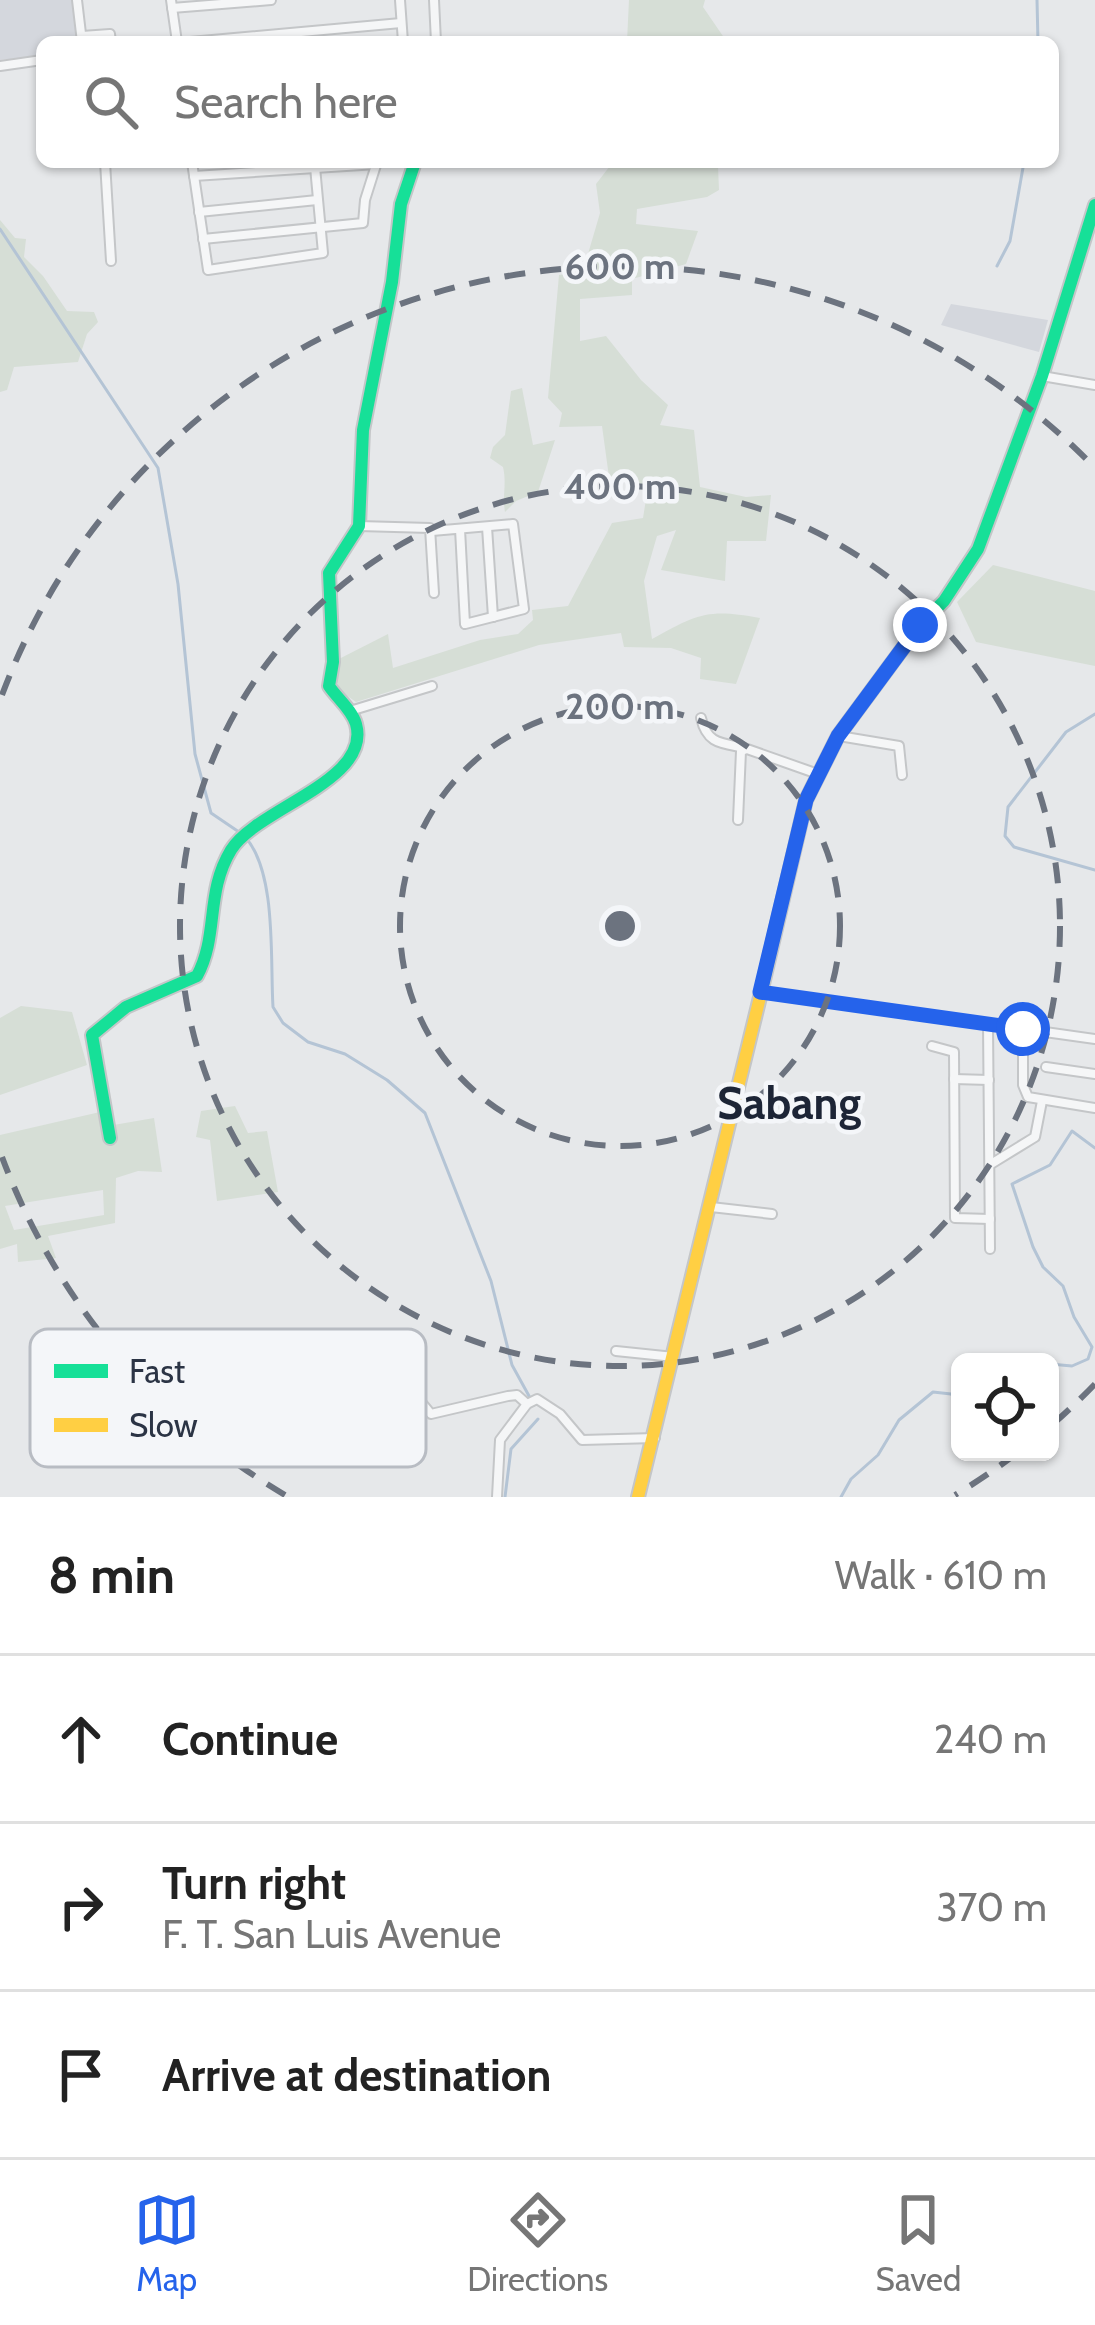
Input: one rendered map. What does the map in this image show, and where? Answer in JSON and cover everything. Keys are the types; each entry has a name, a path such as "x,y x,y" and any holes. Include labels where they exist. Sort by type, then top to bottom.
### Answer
{"main road":[{"path":"110,1138 92,1035 100,1024 132,1006 197,976 207,951 215,880 238,838 260,818 333,780 347,764 359,737 349,712 329,686 332,647 327,590 329,573 359,526 363,430 401,204 413,168"},
{"path":"638,1497 806,800 838,736 920,625 944,602 978,549 1090,235 1095,205"}],"street":[{"path":"77,0 82,36"},
{"path":"176,36 171,4 271,0"},
{"path":"400,0 402,36"},
{"path":"434,0 436,36"},
{"path":"257,36 401,23"},
{"path":"0,66 36,61"},
{"path":"105,168 111,261"},
{"path":"193,168 208,269 323,254 315,168"},
{"path":"194,176 302,168"},
{"path":"203,239 364,223 365,200 375,168"},
{"path":"200,212 317,200"},
{"path":"1042,376 1095,385"},
{"path":"359,526 460,530 513,524 524,609 465,624 460,530"},
{"path":"487,527 493,617"},
{"path":"433,530 434,593"},
{"path":"349,712 432,686"},
{"path":"700,718 713,742 818,773"},
{"path":"838,736 899,746 902,775"},
{"path":"738,820 738,756 747,749"},
{"path":"760,992 1095,1039"},
{"path":"988,1024 990,1249"},
{"path":"1023,1029 1028,1097 1095,1108"},
{"path":"932,1046 954,1052 955,1217 990,1219"},
{"path":"1046,1067 1095,1074"},
{"path":"954,1079 989,1080"},
{"path":"990,1165 1035,1137 1042,1101"},
{"path":"709,1206 772,1214"},
{"path":"616,1351 675,1357"},
{"path":"426,1408 431,1414 518,1395 527,1404"},
{"path":"496,1497 497,1447 527,1404 537,1399 560,1414 582,1440 655,1438"}],"shaded area":[{"path":"0,0 73,0 77,36 36,36 36,57 0,60"},
{"path":"629,0 705,0 703,7 723,36 627,36"},
{"path":"608,168 718,168 719,190 707,197 637,209 636,224 698,231 686,264 632,279 632,295 580,299 580,341 606,336 668,405 660,425 694,430 700,487 746,497 771,495 766,541 727,541 725,581 661,570 676,530 657,536 644,581 652,639 703,615 760,618 736,684 700,679 701,658 671,648 624,647 621,633 539,645 356,702 339,690 333,662 388,634 393,668 480,640 518,634 533,620 532,610 568,606 612,523 643,518 648,487 609,477 602,426 559,427 562,413 548,398 559,275 583,271 600,213 596,184"},
{"path":"0,220 15,238 26,239 24,257 67,311 94,312 98,322 87,334 78,362 14,367 7,390 0,392"},
{"path":"951,304 1048,320 1039,352 941,325"},
{"path":"522,388 533,445 555,440 538,492 516,501 505,512 503,467 490,458 505,435 511,391"},
{"path":"993,565 1095,591 1095,666 976,642 957,602"},
{"path":"21,1006 72,1012 87,1065 0,1095 0,1018"},
{"path":"235,1106 248,1133 267,1131 278,1192 217,1201 210,1140 196,1137 201,1111"},
{"path":"100,1112 102,1127 154,1118 162,1172 138,1171 116,1178 115,1223 48,1236 56,1258 18,1262 17,1244 0,1249 0,1135","holes":["103,1190 104,1215 14,1230 5,1206"]}],"waterway":[{"path":"1037,0 1038,36"},
{"path":"997,266 1010,241 1023,168"},
{"path":"0,229 158,468 178,584 195,754 211,813 239,832"},
{"path":"1095,714 1066,732 1008,807 1005,836 1014,847 1095,870"},
{"path":"246,838 256,854 267,895 273,1007 283,1023 308,1042 345,1054 387,1080 425,1113 491,1281 512,1365 534,1405"},
{"path":"1059,1365 1072,1366 1088,1359 1092,1347 1063,1286 1043,1267 1033,1247 1012,1184 1050,1165 1072,1131 1095,1148"},
{"path":"841,1497 851,1479 878,1455 899,1420 933,1392 951,1394"},
{"path":"505,1497 511,1449 538,1419"}],"traffic: fast":[{"path":"110,1138 92,1035 126,1007 197,976 208,945 218,882 231,850 244,835 330,778 347,762 356,744 354,719 329,686 333,662 329,573 359,526 363,430 392,282 401,204 413,168"},
{"path":"761,993 806,800 838,736 920,625 944,601 978,549 1042,376 1095,205"}],"traffic: slow":[{"path":"638,1497 761,993"}],"district":[{"name":"Sabang","path":"789,1103"}],"route":[{"path":"920,625 838,736 806,800 760,992 1023,1029"}]}
